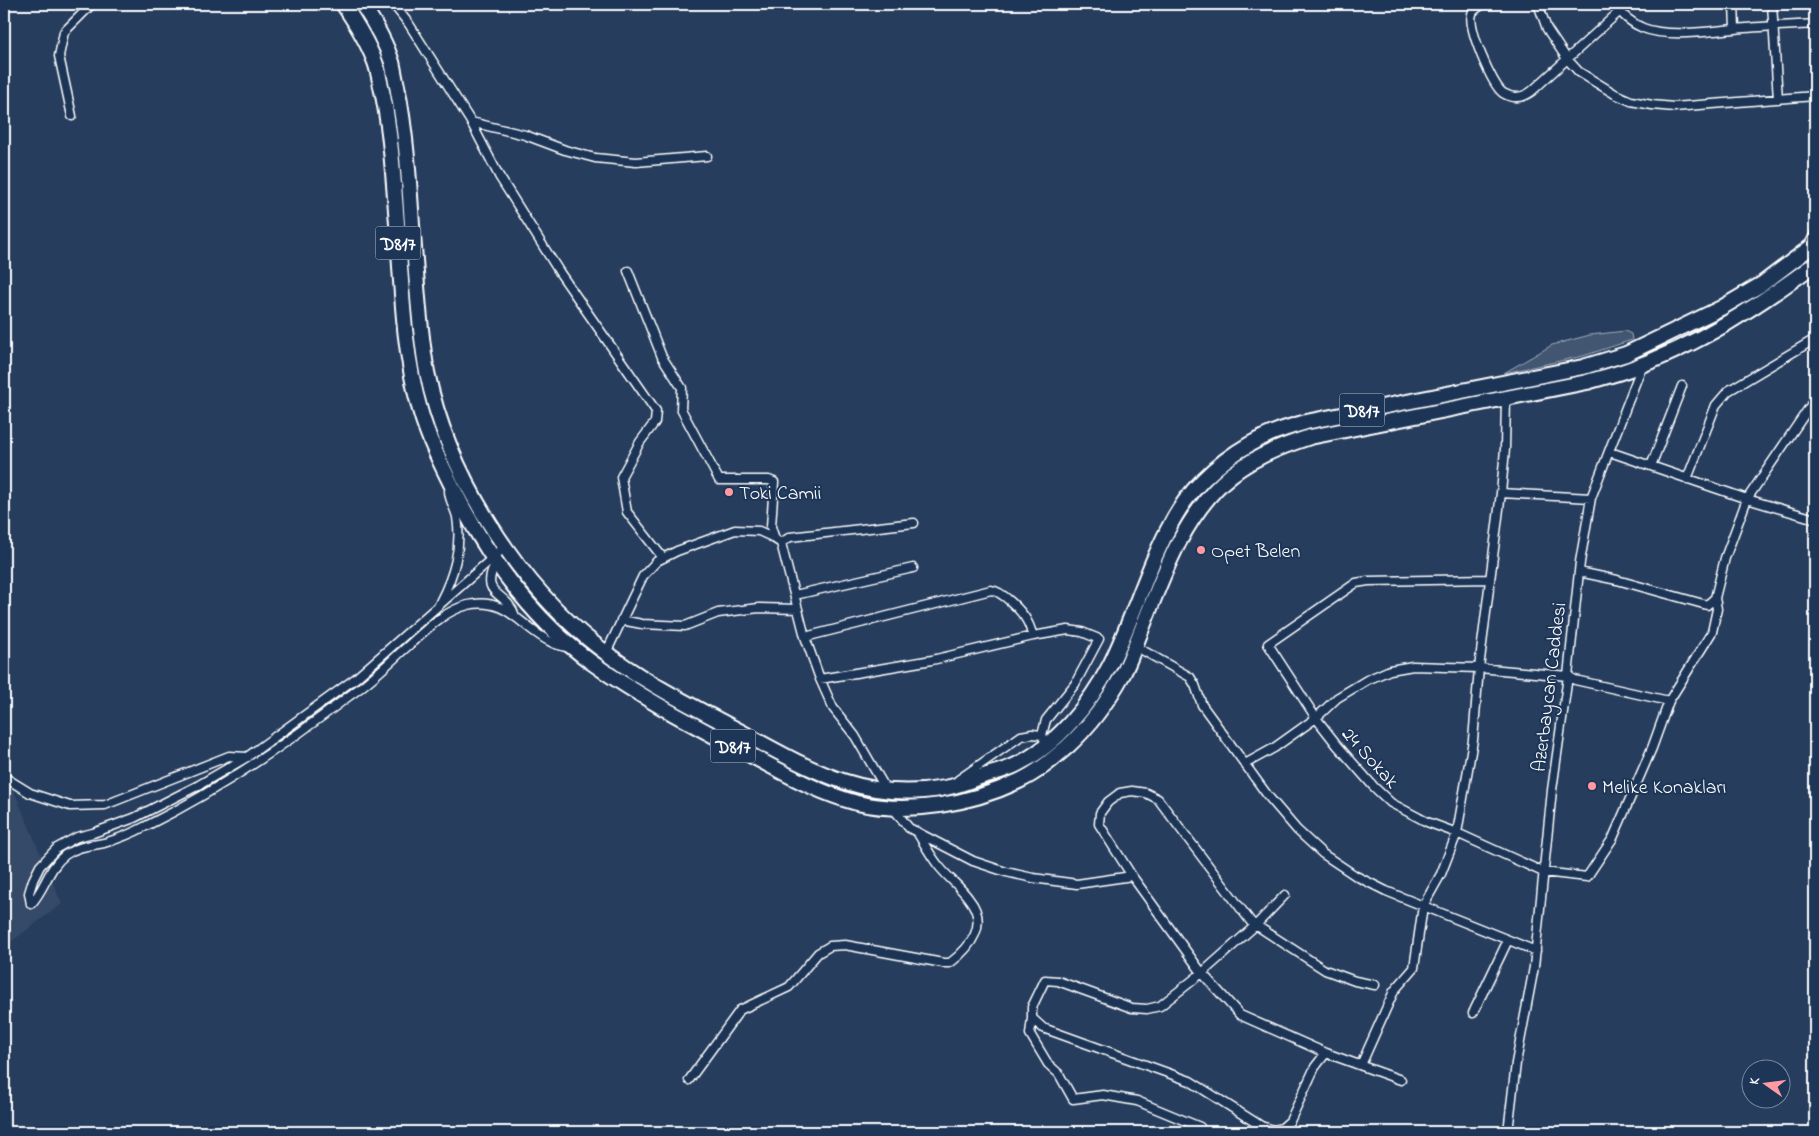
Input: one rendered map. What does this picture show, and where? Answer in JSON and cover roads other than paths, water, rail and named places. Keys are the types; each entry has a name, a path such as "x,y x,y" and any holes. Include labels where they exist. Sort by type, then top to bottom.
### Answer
{"highway":[{"name":"D817","path":"344,4 362,31 377,67 386,115 406,329 420,411 433,447 474,528 495,560 524,598 559,634 589,660 638,694 783,772 818,789 855,802 892,807 953,803 986,794 1024,779 1055,757 1081,734 1104,704 1123,673 1180,539 1197,512 1224,481 1252,461 1280,446 1310,437 1587,382 1631,369 1683,346 1729,322 1771,297 1815,264"},
{"name":"D817","path":"362,4 376,24 392,62 402,113 421,327 427,370 436,407 448,440 465,477 505,547 536,588 570,623 606,653 647,680 790,758 824,774 859,787 886,791 914,792 948,788 1016,765 1044,741 1070,724 1091,696 1109,666 1166,532 1184,502 1213,469 1244,448 1274,432 1306,422 1583,367 1626,354 1721,308 1762,284 1811,246"}],"street":[{"path":"72,116 59,56 64,32 92,4"},
{"path":"393,4 409,24 471,122 498,176 560,273 656,410 655,422 640,442 621,477 626,512 662,558"},
{"path":"1483,4 1472,13 1470,20 1482,58 1497,86 1505,94 1521,97 1528,94 1620,12"},
{"path":"1538,4 1547,29 1567,59 1579,72 1615,94 1631,101 1674,107 1815,96"},
{"path":"1614,4 1620,12 1638,25 1655,31 1697,33 1735,28 1815,24"},
{"path":"1734,4 1735,28"},
{"path":"1772,4 1778,99"},
{"path":"471,122 525,135 565,150 595,158 636,162 707,156"},
{"path":"1811,246 1815,233"},
{"path":"628,271 662,358 682,388 682,409 719,480 769,480 774,482 770,527 778,541 805,637 820,679 833,708 856,736 886,791"},
{"path":"1687,479 1716,405 1728,391 1810,342 1815,342"},
{"name":"Azerbaycan Caddesi","path":"1508,1132 1516,1063 1536,952 1552,790 1568,676 1579,572 1591,498 1643,364"},
{"path":"1651,466 1682,386"},
{"path":"1361,1065 1394,991 1414,968 1423,906 1442,874 1457,833 1473,740 1479,668 1501,493 1505,450 1506,398"},
{"path":"1245,764 1274,748 1316,718 1337,698 1367,680 1390,670 1412,666 1479,668 1568,676 1575,680 1669,701 1712,632 1717,609 1716,598 1725,558 1747,499 1815,399"},
{"path":"1610,452 1815,520"},
{"path":"438,605 454,568 458,547 456,516 449,493 451,484"},
{"path":"1501,493 1591,498"},
{"path":"778,541 790,536 914,523"},
{"path":"606,653 643,576 657,561 735,530 759,531 778,541"},
{"path":"505,547 495,560 438,605 377,661 337,694 247,757 199,785 134,818 77,837 57,848 40,866 33,880 29,893 31,904 38,896 51,869 72,850 106,842 146,826 222,785 258,762 371,680 430,626 449,612 468,605 485,604 502,608 551,642 577,650"},
{"path":"495,560 490,575 490,584 495,592 512,606 515,616"},
{"path":"794,595 913,568"},
{"path":"1579,572 1617,580 1707,605 1716,598"},
{"name":"24 Sokak","path":"1490,578 1368,580 1356,583 1268,644 1316,718 1343,752 1391,803 1427,822 1457,833 1543,872 1587,877 1613,838 1652,748 1669,701"},
{"path":"805,637 991,590 1000,593 1023,615 1028,622 1033,636"},
{"path":"621,620 642,624 685,626 718,613 759,608 798,609"},
{"path":"820,679 932,660 1033,636 1068,630 1082,632 1099,639 1075,684 1046,720 1044,741"},
{"path":"1135,646 1190,677 1202,704 1268,796 1297,830 1323,854 1342,868 1371,884 1536,952"},
{"path":"948,788 1021,736 1032,734 1044,741 1055,757"},
{"path":"4,777 30,794 70,806 105,805 229,756 247,757 258,762"},
{"path":"1375,985 1355,981 1326,970 1251,922 1158,799 1146,793 1132,791 1120,793 1108,802 1100,813 1099,824 1132,876 1202,973 1240,1015 1326,1052 1401,1080"},
{"path":"892,807 909,828 973,861 1033,878 1077,884 1132,876"},
{"path":"689,1080 740,1010 789,987 818,952 830,946 845,944 950,963 959,956 971,941 978,928 977,913 970,900 938,865 917,832"},
{"path":"1200,1127 1137,1101 1103,1095 1073,1099 1059,1074 1048,1064 1030,1034 1032,1007 1045,980 1058,981 1132,1008 1160,1006 1202,973 1256,925 1285,895"},
{"path":"1473,1013 1508,940"},
{"path":"1032,1018 1043,1028 1190,1081 1261,1126 1273,1130 1282,1128 1290,1121 1315,1067 1326,1052"}],"place":[{"name":"Toki Camii","path":"729,492"},
{"name":"Opet Belen","path":"1201,550"},
{"name":"Melike Konakları","path":"1592,786"}]}
